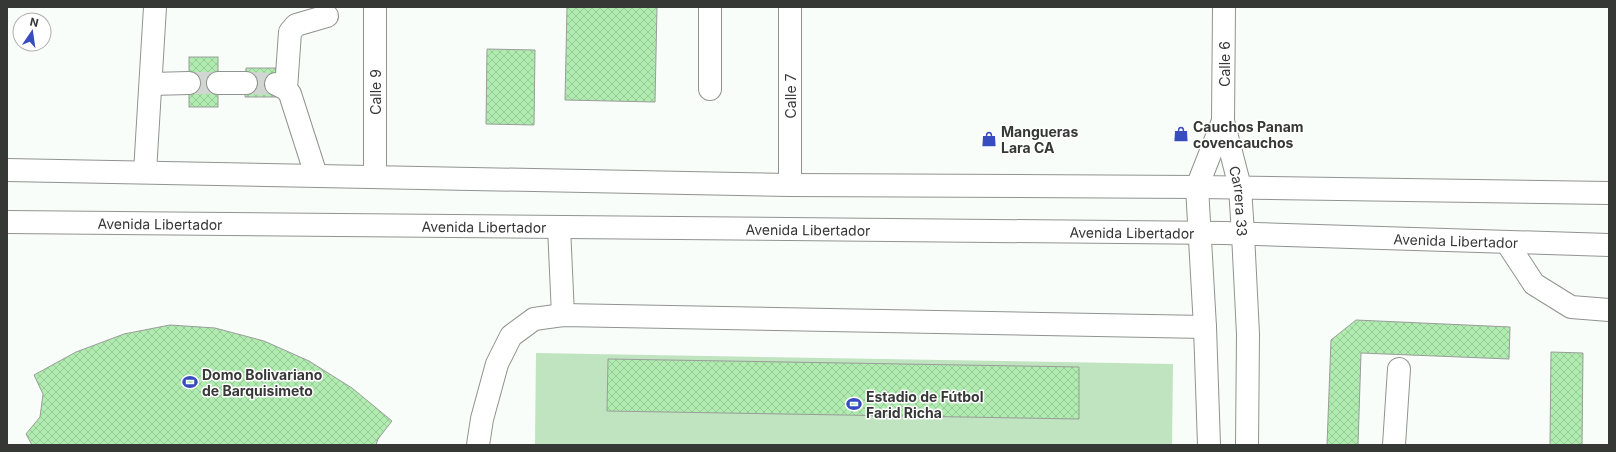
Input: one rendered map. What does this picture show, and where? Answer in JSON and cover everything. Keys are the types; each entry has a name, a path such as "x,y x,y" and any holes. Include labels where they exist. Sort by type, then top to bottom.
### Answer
{"main road":[{"path":"145,172 156,7"},
{"name":"Calle 9","path":"375,7 375,176"},
{"path":"710,7 710,89"},
{"name":"Calle 7","path":"790,7 790,185"},
{"name":"Calle 6","path":"1223,121 1224,7"},
{"path":"316,175 290,94 281,86 290,32 296,25 327,16"},
{"path":"151,84 189,83"},
{"path":"218,83 246,83"},
{"name":"Carrera 33","path":"1209,445 1205,327 1197,187 1223,121"},
{"name":"Carrera 33","path":"1223,121 1240,187 1248,334 1247,445"},
{"path":"7,170 790,185 1240,187 1609,194"},
{"name":"Avenida Libertador","path":"7,222 1200,233 1609,245"},
{"path":"559,227 563,315"},
{"path":"1507,243 1534,284 1572,307 1609,310"},
{"path":"478,445 482,419 497,364 511,336 534,319 563,315 1205,327"},
{"path":"1394,445 1399,369"}],"green space":[{"name":"Estadio de Fútbol Farid Richa","path":"536,353 1173,364 1172,445 535,445"}],"building":[{"path":"567,7 657,7 655,102 565,100"},
{"path":"487,49 535,50 534,125 486,124"},
{"path":"189,57 218,57 218,107 189,107"},
{"path":"246,68 276,68 276,97 245,97"},
{"path":"1356,320 1510,327 1509,359 1361,353 1358,445 1327,445 1331,340"},
{"name":"Domo Bolivariano de Barquisimeto","path":"170,325 215,328 264,341 309,361 352,388 392,421 378,439 376,445 32,445 26,434 40,417 43,394 34,375 76,352 124,334"},
{"path":"1551,352 1583,353 1582,445 1550,445"},
{"path":"608,359 1079,367 1079,419 607,411"}],"tunnel":[{"path":"189,83 218,83"},
{"path":"246,83 276,84"}],"place":[{"name":"Cauchos Panam covencauchos","path":"1181,134"},
{"name":"Mangueras Lara CA","path":"989,139"},
{"name":"Domo Bolivariano de Barquisimeto","path":"190,382"},
{"name":"Estadio de Fútbol Farid Richa","path":"854,404"}]}
